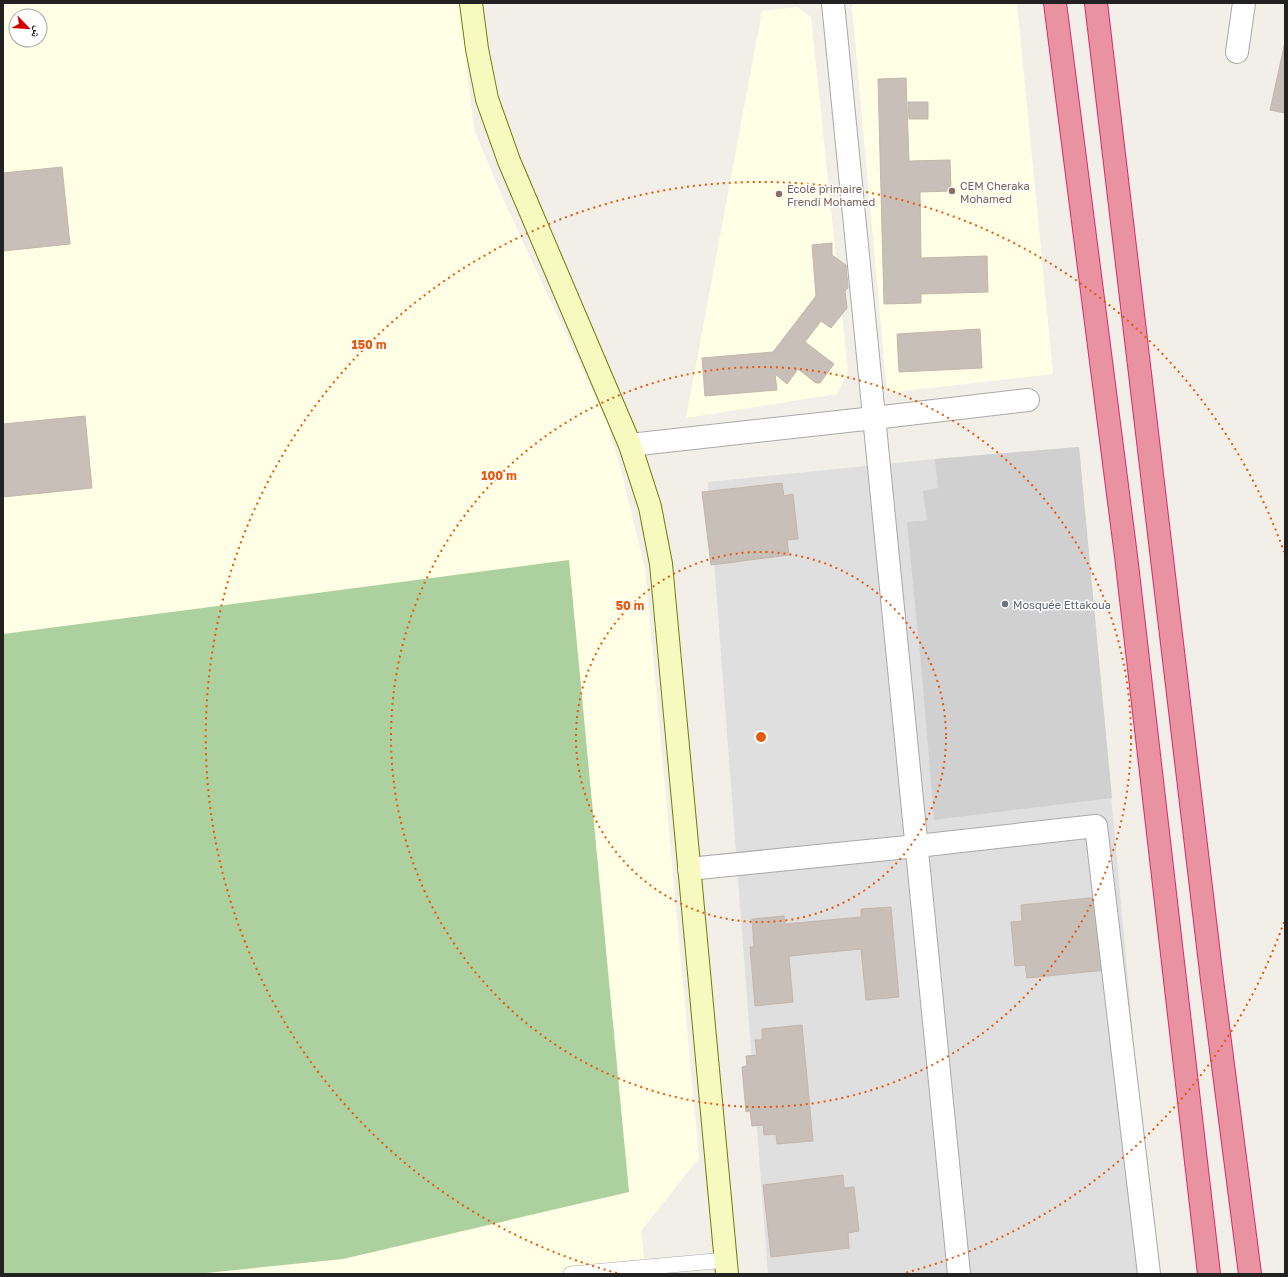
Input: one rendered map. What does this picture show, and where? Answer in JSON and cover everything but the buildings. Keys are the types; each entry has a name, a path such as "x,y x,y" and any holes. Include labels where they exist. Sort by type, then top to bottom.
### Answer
{"highway":[{"path":"1055,3 1125,548 1209,1274"},
{"path":"1096,3 1212,980 1250,1274"}],"main road":[{"path":"471,3 476,49 487,99 509,162 630,445 650,507 661,564 727,1267"}],"street":[{"path":"833,3 959,1274"},
{"path":"1237,52 1244,3"},
{"path":"630,445 1028,400"},
{"path":"689,869 1096,826 1148,1274"}],"lane":[{"path":"571,1274 727,1267"}],"shaded area":[{"path":"3,3 462,3 468,82 475,132 505,203 609,426 645,569 699,1158 641,1231 646,1274 3,1274"},
{"name":"CEM Cheraka Mohamed","path":"854,3 1017,3 1053,374 887,393 852,8"},
{"name":"Ecole primaire Frendi Mohamed","path":"797,7 811,17 848,372 837,394 686,418 762,11"},
{"path":"1079,447 1155,1274 768,1274 708,482 935,459"},
{"name":"Mosquée Ettakoua","path":"1079,447 1112,798 934,820 907,522 927,520 923,491 938,488 935,459"}],"green space":[{"path":"569,560 629,1192 343,1259 196,1274 3,1274 3,634"}],"place":[{"name":"CEM Cheraka Mohamed","path":"952,191"},
{"name":"Ecole primaire Frendi Mohamed","path":"779,194"},
{"name":"Mosquée Ettakoua","path":"1005,604"}]}
